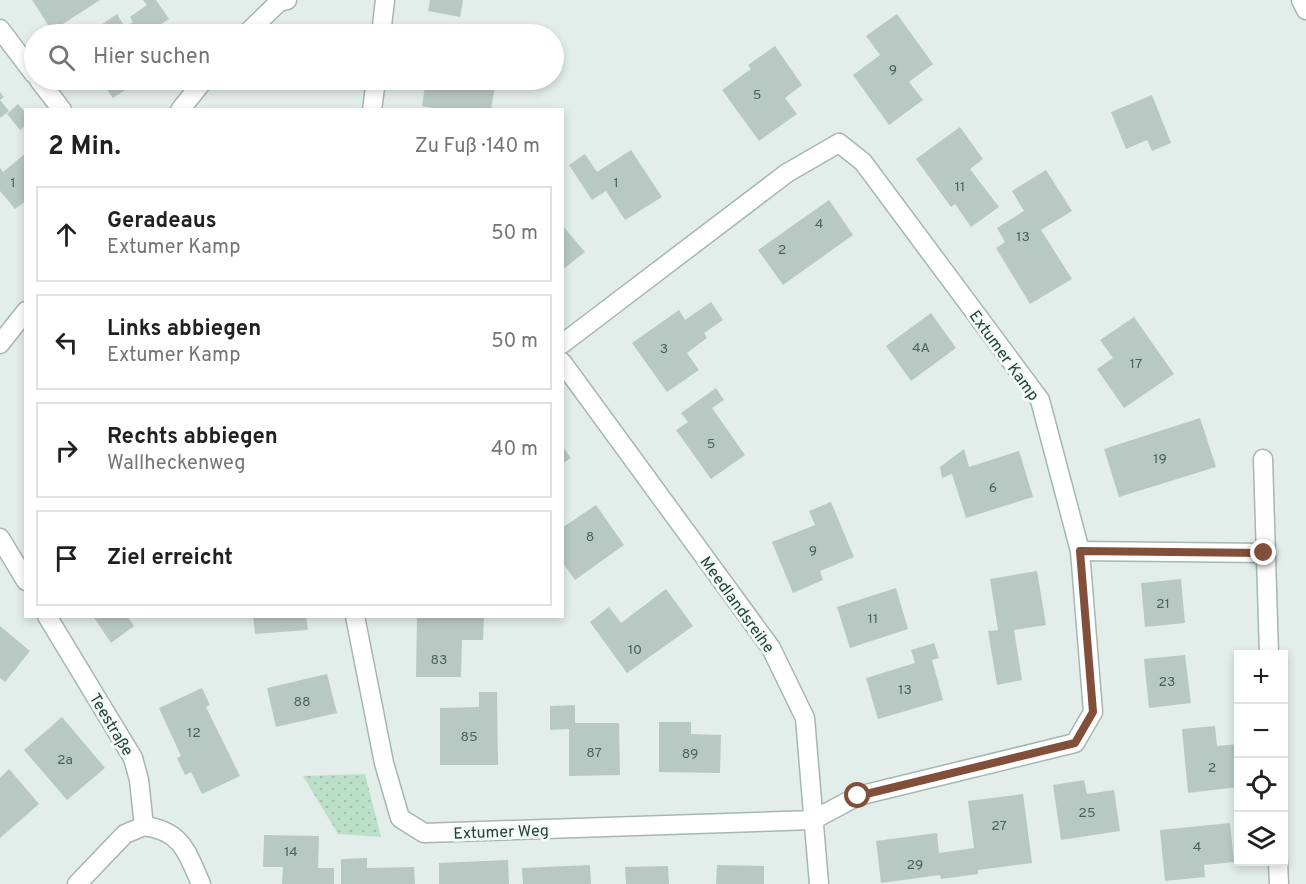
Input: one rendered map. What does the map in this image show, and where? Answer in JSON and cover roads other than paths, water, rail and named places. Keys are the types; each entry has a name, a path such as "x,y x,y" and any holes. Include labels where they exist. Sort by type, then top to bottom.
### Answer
{"street":[{"path":"256,24 279,2 287,0"},
{"path":"382,24 386,0"},
{"path":"1302,0 1306,10"},
{"path":"0,29 24,61"},
{"path":"47,90 60,108"},
{"path":"182,108 196,90"},
{"path":"372,108 375,90"},
{"name":"Extumer Kamp","path":"564,342 787,173 839,143 863,162 1040,400 1080,551 1093,712 1075,743 858,796 813,820"},
{"path":"0,344 24,314"},
{"name":"Meedlandsreihe","path":"564,365 771,648 805,718 819,884"},
{"path":"1263,459 1264,553 1269,650"},
{"path":"0,538 24,578"},
{"path":"1080,551 1264,553"},
{"name":"Teestraße","path":"48,618 133,758 139,780 144,826"},
{"name":"Extumer Weg","path":"355,618 384,763 400,818 424,833 813,820"},
{"path":"77,884 125,834 144,826 162,828 179,839 201,884"},
{"path":"1278,866 1279,884"}]}
